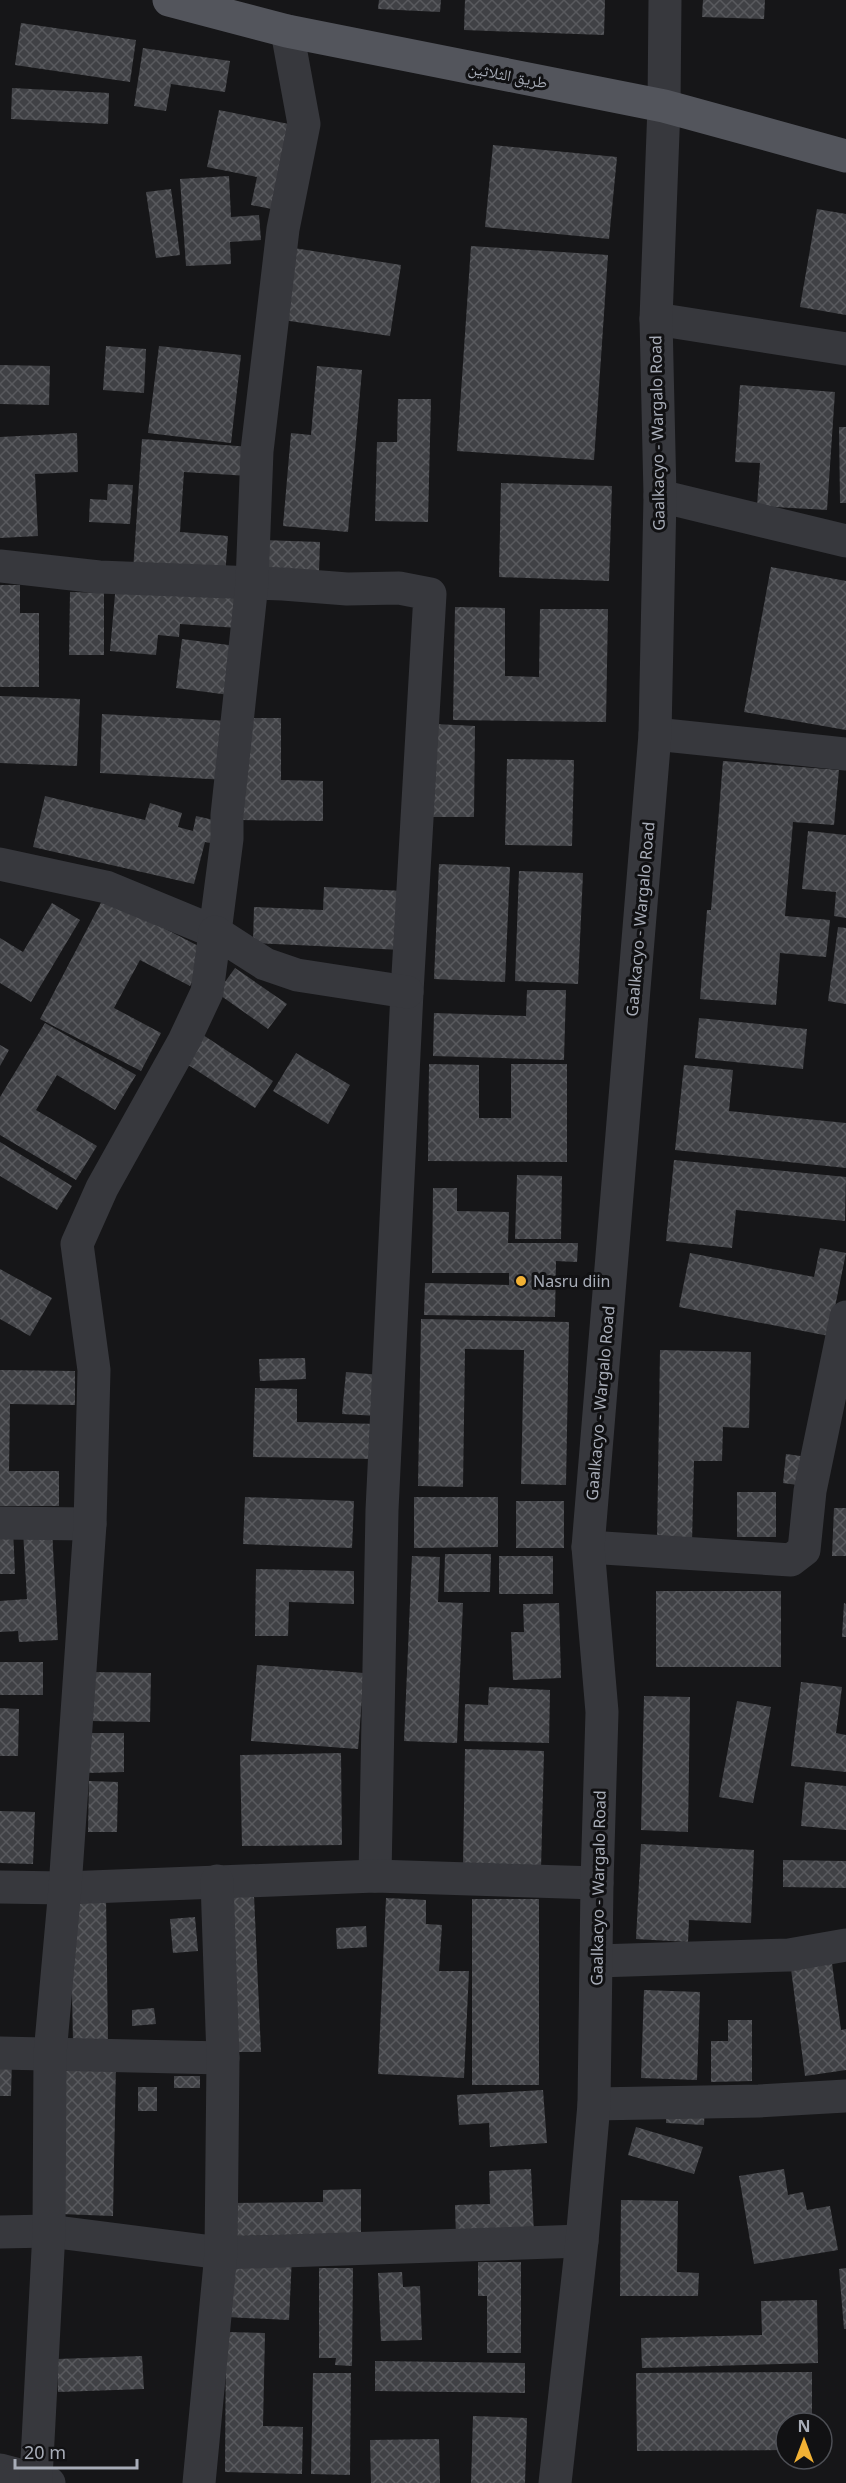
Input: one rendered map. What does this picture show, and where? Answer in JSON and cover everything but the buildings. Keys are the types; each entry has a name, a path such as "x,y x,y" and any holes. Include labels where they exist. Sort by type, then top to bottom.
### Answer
{"main road":[{"name":"طريق الثلاثين","path":"169,0 287,31 664,106 846,156"}],"street":[{"name":"Gaalkacyo - Wargalo Road","path":"555,2483 582,2241 594,2104 602,1712 588,1547 655,734 660,496 656,319 664,106 665,0"},
{"path":"0,2470 42,2481 49,2231 50,2054 65,1888 90,1524 94,1370 77,1244 102,1188 184,1041 207,993 227,839 227,815 252,583 257,452 283,229 304,124 287,31"},
{"path":"656,319 846,349"},
{"path":"660,496 846,541"},
{"path":"0,566 99,577 347,589 399,588 430,594 407,992 382,1510 375,1876"},
{"path":"655,734 846,754"},
{"path":"0,864 106,888 214,932 265,964 297,975 407,992"},
{"path":"588,1547 791,1560 804,1550 810,1491 846,1317"},
{"path":"0,1523 90,1524"},
{"path":"0,1887 65,1888 375,1876 597,1883"},
{"path":"199,2483 221,2253 223,2058 217,1881"},
{"path":"597,1961 789,1955 846,1945"},
{"path":"0,2053 223,2058"},
{"path":"594,2104 759,2101 846,2096"},
{"path":"0,2232 49,2231 221,2253 582,2241"}],"place":[{"name":"Nasru diin","path":"521,1281"}]}
